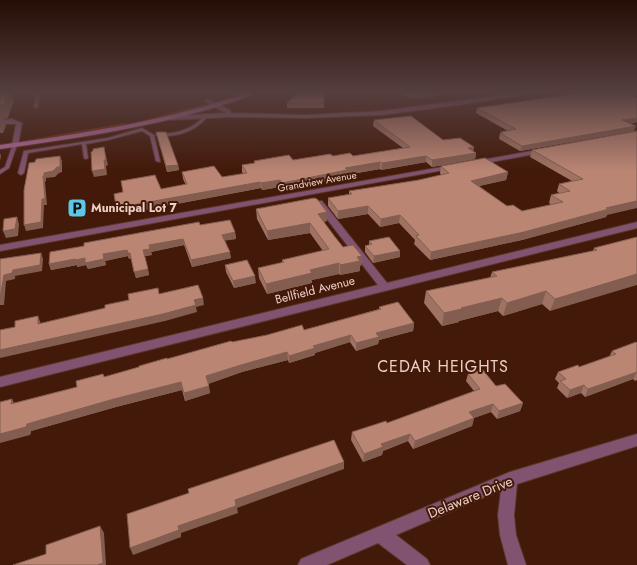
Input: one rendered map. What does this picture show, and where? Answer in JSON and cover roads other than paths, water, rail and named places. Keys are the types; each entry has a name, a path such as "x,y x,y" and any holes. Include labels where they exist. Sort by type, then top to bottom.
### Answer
{"main road":[{"path":"0,147 16,142 138,118"},
{"path":"0,141 16,142 86,135 140,127 169,118"},
{"path":"132,120 140,127"}],"street":[{"path":"0,122 12,121 19,123 16,142"},
{"name":"Grandview Avenue","path":"0,248 552,149"},
{"path":"311,192 384,286"},
{"name":"Bellfield Avenue","path":"0,382 384,286 637,225"},
{"name":"Delaware Drive","path":"307,565 510,480 637,440"},
{"path":"510,480 506,515 508,535 517,565"},
{"path":"380,534 421,565"}],"lane":[{"path":"22,173 25,152 124,135 140,127 152,135 180,132 202,123 205,118"},
{"path":"152,135 158,161"},
{"path":"0,172 7,168 16,142"},
{"path":"84,143 86,158"}],"place":[{"name":"Municipal Lot 7","path":"77,208"}],"district":[{"name":"CEDAR HEIGHTS","path":"443,366"}]}
